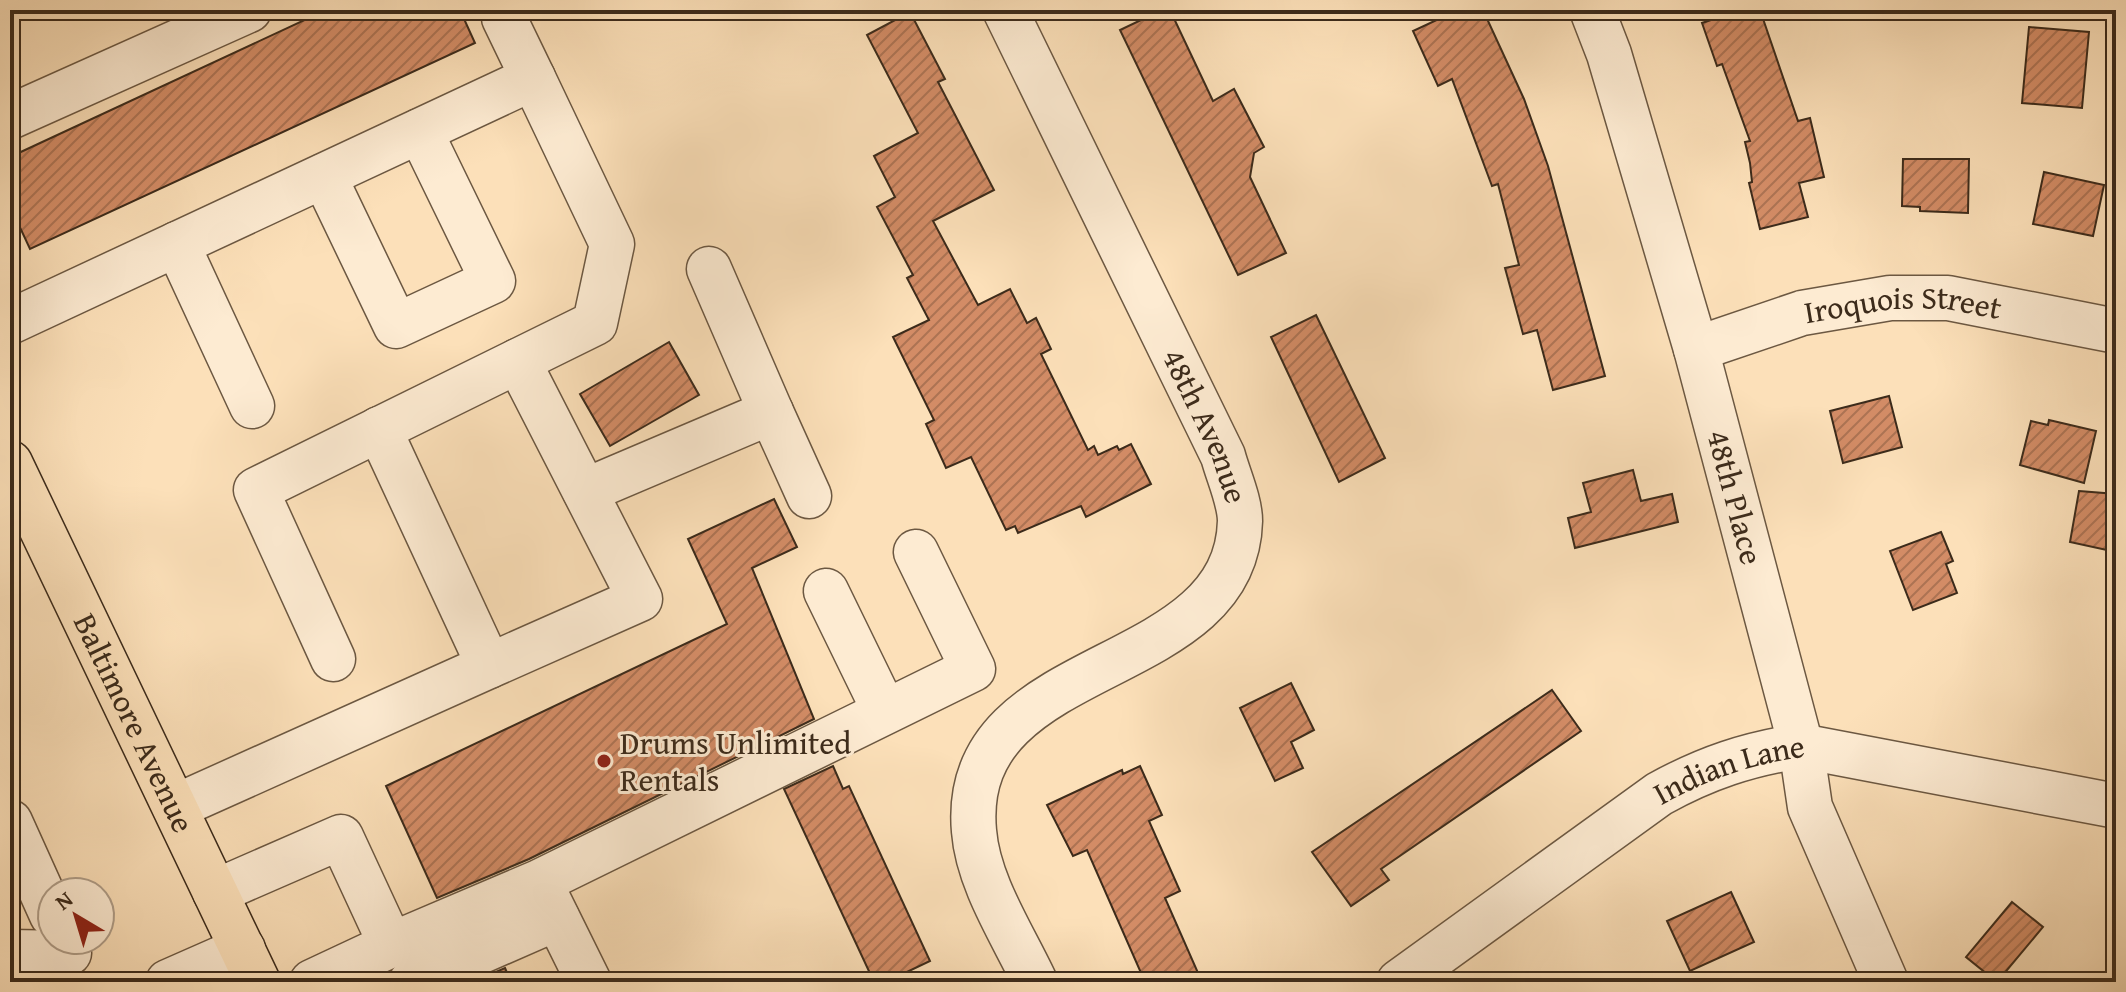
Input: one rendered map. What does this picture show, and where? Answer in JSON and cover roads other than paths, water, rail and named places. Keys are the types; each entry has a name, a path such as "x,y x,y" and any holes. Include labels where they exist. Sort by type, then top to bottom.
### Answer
{"main road":[{"name":"Baltimore Avenue","path":"10,463 251,965"}],"street":[{"path":"13,107 249,10"},
{"name":"48th Avenue","path":"1005,10 1223,456 1240,520 1222,583 1202,610 1151,642 1062,686 1018,720 997,744 979,774 973,805 981,866 1035,982"},
{"name":"48th Place","path":"1592,10 1609,54 1696,349 1801,746 1810,807 1886,982"},
{"path":"333,659 256,490 595,323 612,244 504,18"},
{"path":"10,322 533,78"},
{"path":"324,176 396,326 438,307 493,281 420,131"},
{"path":"177,244 252,406"},
{"path":"709,269 809,496"},
{"name":"Iroquois Street","path":"1696,349 1802,313 1890,298 1948,298 2116,331"},
{"path":"175,807 640,599 518,361"},
{"path":"585,491 771,412"},
{"path":"379,429 489,666"},
{"path":"312,982 401,964 548,900 884,710 973,669 916,552"},
{"path":"826,591 884,710"},
{"name":"Indian Lane","path":"1399,982 1670,788 1734,759 1801,746 2116,806"},
{"path":"10,822 36,879"},
{"path":"215,892 341,837 401,964"},
{"path":"548,900 589,982"},
{"path":"10,952 36,950"},
{"path":"168,982 251,965"}],"place":[{"name":"Drums Unlimited Rentals","path":"604,761"}]}
